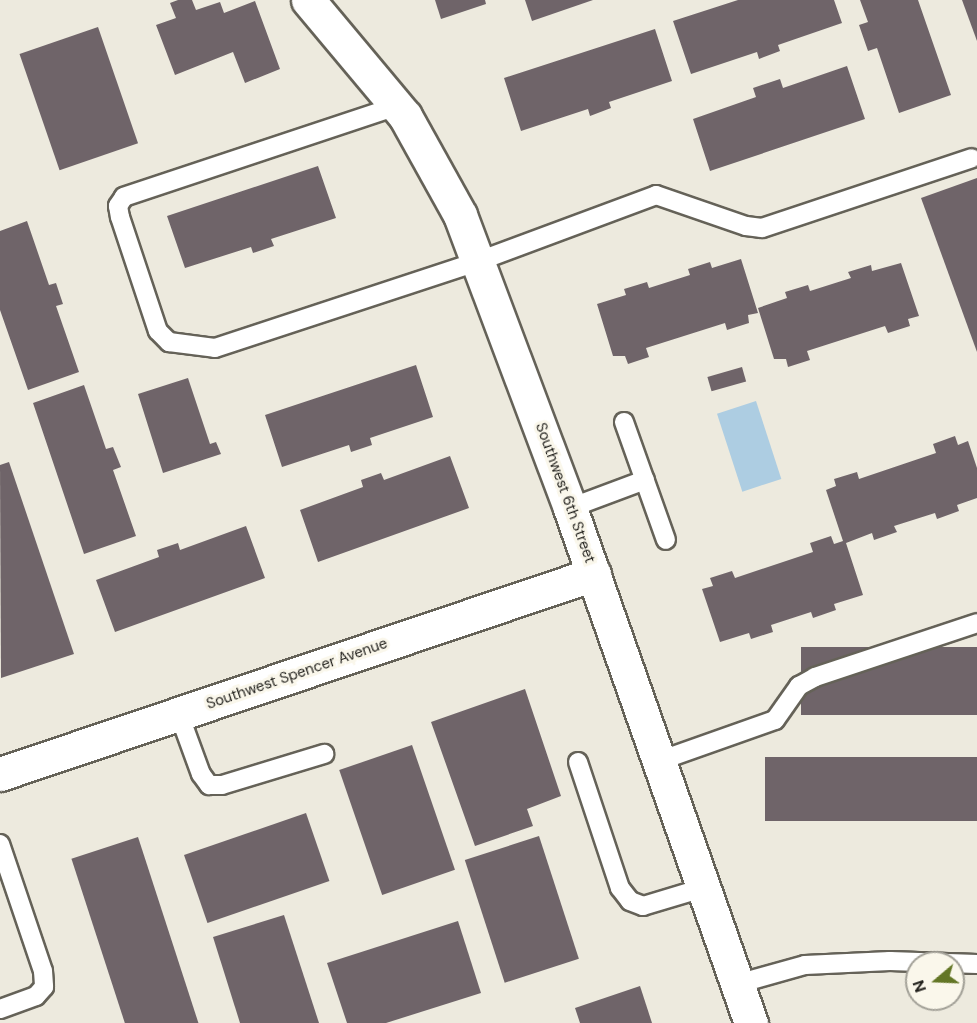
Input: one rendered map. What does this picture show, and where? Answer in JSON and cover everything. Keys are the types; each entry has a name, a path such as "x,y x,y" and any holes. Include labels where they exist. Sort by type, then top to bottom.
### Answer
{"street":[{"name":"Southwest 6th Street","path":"308,0 397,106 460,215 594,574 751,1023"},
{"name":"Southwest Spencer Avenue","path":"0,774 594,574"}],"lane":[{"path":"397,106 124,197 118,206 120,217 158,331 169,342 215,348 479,261 656,195 746,226 762,228 972,159"},
{"path":"624,422 666,540"},
{"path":"570,508 645,480"},
{"path":"659,761 775,720 799,686 815,677 977,623"},
{"path":"179,714 201,774 209,785 222,785 324,754"},
{"path":"578,762 620,888 630,901 643,906 703,888"},
{"path":"0,844 43,971 44,987 36,996 0,1009"},
{"path":"737,984 805,965 890,961 977,964"}],"water":[{"path":"756,401 781,479 742,492 717,414"}],"building":[{"path":"178,0 192,0 196,10 220,2 224,13 255,1 280,69 245,83 233,52 175,75 156,25 176,18 170,3"},
{"path":"435,0 485,0 486,4 441,19"},
{"path":"525,0 593,0 532,21"},
{"path":"738,0 834,0 842,23 778,45 780,51 759,59 757,52 691,74 673,21"},
{"path":"860,0 918,0 951,95 899,113 877,48 868,51 859,25 868,22"},
{"path":"962,0 977,0 977,41"},
{"path":"98,27 138,143 60,170 20,54"},
{"path":"655,29 672,81 609,102 611,108 590,116 588,109 521,131 504,78"},
{"path":"847,66 865,119 710,171 693,119 756,97 753,88 780,79 783,88"},
{"path":"318,166 336,218 271,239 274,246 253,253 251,247 185,268 167,216"},
{"path":"977,178 977,352 921,198"},
{"path":"27,221 49,285 56,283 63,304 56,306 79,372 28,390 0,310 0,231"},
{"path":"741,259 758,313 748,315 749,323 727,330 725,323 646,348 649,357 628,364 625,356 613,356 597,304 626,295 624,289 647,282 649,288 690,275 688,269 710,262 712,268"},
{"path":"901,263 919,316 908,319 910,326 888,333 885,326 807,351 810,360 788,367 786,359 774,359 758,308 787,298 785,292 808,285 810,291 851,278 848,272 871,265 872,271"},
{"path":"416,365 433,417 370,438 372,445 351,452 349,445 282,467 265,415"},
{"path":"742,367 746,381 712,391 707,377"},
{"path":"188,378 210,444 216,442 221,454 163,473 138,394"},
{"path":"84,385 106,449 113,447 121,467 113,470 136,536 84,554 33,403"},
{"path":"955,436 958,445 968,441 977,468 977,498 957,505 959,511 937,519 935,513 894,526 897,532 874,540 872,533 846,543 863,595 834,604 836,610 813,618 811,612 771,625 773,632 751,639 749,633 720,642 702,589 713,586 710,578 732,571 735,578 813,552 810,543 831,536 834,544 843,541 826,490 836,486 834,479 857,472 859,479 936,453 933,444"},
{"path":"450,456 469,508 318,562 300,510 363,487 361,480 381,473 384,480"},
{"path":"9,462 74,654 1,678 0,465"},
{"path":"246,526 265,578 115,632 96,580 159,557 157,550 178,543 180,550"},
{"path":"801,647 977,647 977,715 801,715"},
{"path":"525,689 561,796 527,809 533,826 475,846 431,722"},
{"path":"412,745 455,870 382,895 339,770"},
{"path":"765,757 977,757 977,821 765,821"},
{"path":"306,813 329,881 207,923 184,855"},
{"path":"539,836 579,959 505,983 465,860"},
{"path":"138,837 198,1023 125,1023 71,859"},
{"path":"284,915 319,1023 240,1023 213,937"},
{"path":"458,921 481,993 386,1023 347,1023 327,963"},
{"path":"640,986 652,1023 580,1023 575,1008"}]}
